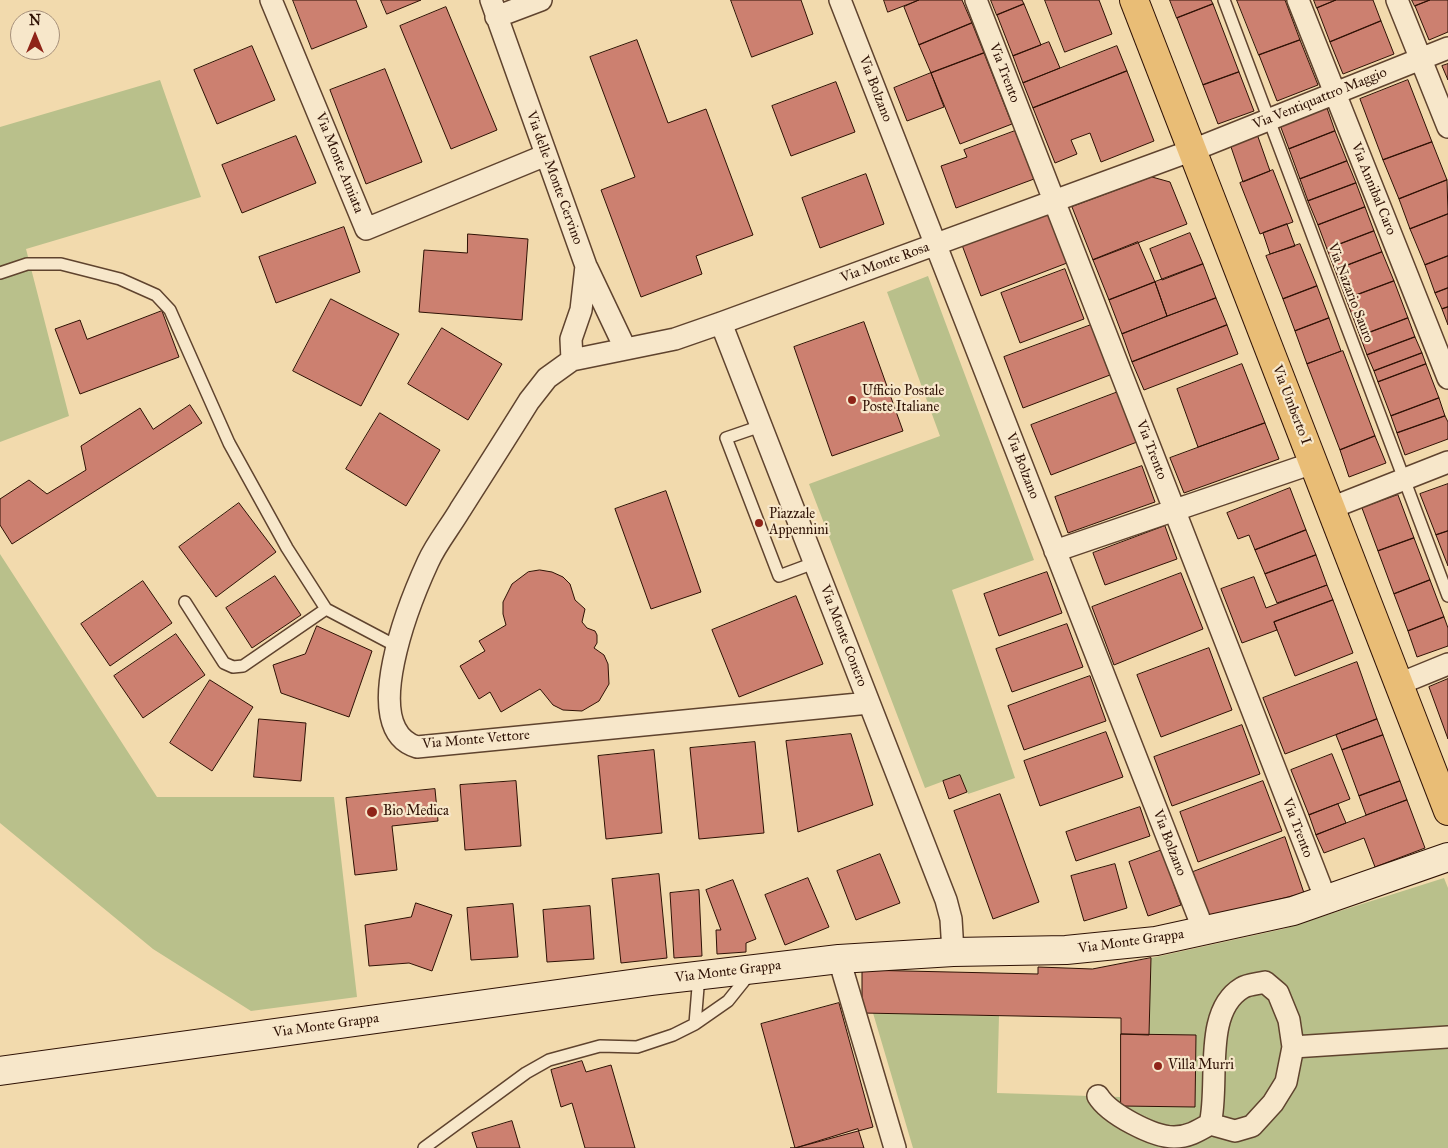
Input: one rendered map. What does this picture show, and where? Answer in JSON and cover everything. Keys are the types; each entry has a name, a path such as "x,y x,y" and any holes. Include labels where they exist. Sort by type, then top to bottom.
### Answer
{"main road":[{"name":"Via Umberto I","path":"1134,0 1448,811"}],"street":[{"name":"Via Monte Amiata","path":"271,0 366,229 546,155"},
{"path":"493,8 540,0"},
{"name":"Via Bolzano","path":"840,0 1204,931"},
{"name":"Via Trento","path":"976,0 1326,900"},
{"name":"Via Annibal Caro","path":"1298,0 1448,378"},
{"path":"1397,0 1448,127"},
{"name":"Via delle Monte Cervino","path":"493,8 586,266 581,310 571,339 572,360"},
{"name":"Via Ventiquattro Maggio","path":"1193,150 1448,48"},
{"name":"Via Monte Rosa","path":"572,360 675,339 1193,150"},
{"path":"586,266 613,320 624,348"},
{"name":"Via Monte Conero","path":"721,323 946,900 951,919 953,952"},
{"name":"Via Monte Vettore","path":"572,360 547,378 529,401 429,560 413,599 398,647 390,687 389,711 396,733 408,744 417,747 868,703"},
{"path":"1331,508 1448,462"},
{"path":"1055,551 1314,463"},
{"path":"1399,684 1448,664"},
{"name":"Via Monte Grappa","path":"0,1072 699,976 839,959 953,952 1114,947 1204,931 1284,913 1448,857"},
{"path":"839,959 895,1148"},
{"path":"1098,1096 1114,1114 1172,1143 1210,1124 1235,1131 1252,1126 1273,1104 1286,1082 1293,1047 1289,1020 1278,992 1265,982 1242,988 1228,1003 1216,1028 1214,1107 1210,1124"},
{"path":"1293,1047 1448,1037"}],"lane":[{"name":"Via Nazario Sauro","path":"1224,0 1448,596"},
{"path":"0,273 26,264 61,264 120,279 156,295 170,310 229,443 287,548 326,609 398,647"},
{"path":"760,426 726,438 775,567 779,576 814,563"},
{"path":"185,602 224,663 233,667 243,666 326,609"},
{"path":"424,1148 526,1073 549,1060 600,1046 637,1047 673,1035 694,1024 728,1001 754,969"},
{"path":"694,1024 699,976"}],"green space":[{"path":"160,80 201,197 26,249 69,416 0,442 0,127"},
{"path":"928,276 1034,560 952,590 1015,778 968,794 960,775 925,788 809,484 940,436 887,292"},
{"path":"0,554 157,797 334,797 357,997 251,1011 153,949 0,823"},
{"name":"Villa Murri","path":"1444,878 1448,888 1448,1148 913,1148 873,1013 999,1016 997,1093 1120,1097 1121,1106 1195,1107 1196,1035 1149,1035 1151,958 1283,929"}],"building":[{"path":"293,0 356,0 367,27 312,49"},
{"path":"381,0 421,0 387,14"},
{"path":"731,0 801,0 813,34 752,57"},
{"path":"884,0 919,0 888,12"},
{"path":"919,0 962,0 972,23 919,45 904,7"},
{"path":"991,0 1022,0 1024,4 997,15"},
{"path":"1045,0 1099,0 1112,34 1065,52"},
{"path":"1170,0 1211,0 1213,4 1177,18"},
{"path":"1237,0 1285,0 1300,40 1259,55"},
{"path":"1314,0 1336,0 1317,8"},
{"path":"1336,0 1373,0 1381,21 1330,42 1317,8"},
{"path":"1412,0 1430,0 1415,6"},
{"path":"1430,0 1448,0 1448,32 1429,40 1415,6"},
{"path":"1024,4 1041,45 1013,56 997,15"},
{"path":"1213,4 1239,72 1203,85 1177,18"},
{"path":"446,7 497,130 451,149 400,26"},
{"path":"1381,21 1394,54 1343,74 1330,42"},
{"path":"972,23 984,53 931,73 919,45"},
{"path":"637,40 668,123 706,109 753,235 696,256 702,274 641,297 601,190 635,177 590,57"},
{"path":"1300,40 1318,85 1277,101 1259,55"},
{"path":"1049,42 1060,68 1023,83 1013,56"},
{"path":"252,46 275,100 217,124 194,70"},
{"path":"1117,46 1127,71 1033,108 1023,83"},
{"path":"984,53 1012,124 960,144 931,73"},
{"path":"1448,64 1448,80 1442,66"},
{"path":"385,69 422,162 366,184 330,90"},
{"path":"1127,71 1154,141 1101,162 1090,133 1071,140 1077,154 1055,163 1033,108"},
{"path":"1239,72 1254,111 1218,124 1203,85"},
{"path":"931,73 944,107 907,121 894,88"},
{"path":"1408,80 1432,142 1383,160 1360,99"},
{"path":"836,82 855,132 791,156 772,106"},
{"path":"1327,108 1335,131 1289,149 1280,125"},
{"path":"1015,131 1034,179 956,208 941,166 967,157 964,150"},
{"path":"1335,131 1347,161 1300,179 1289,149"},
{"path":"1257,134 1270,171 1243,182 1230,144"},
{"path":"296,136 316,183 242,213 222,165"},
{"path":"1432,142 1447,180 1399,199 1383,160"},
{"path":"1347,161 1356,183 1308,201 1300,179"},
{"path":"1273,170 1293,222 1260,234 1240,183"},
{"path":"866,174 884,224 820,248 802,198"},
{"path":"1152,177 1170,182 1187,224 1093,260 1072,207"},
{"path":"1447,180 1448,214 1410,229 1399,199"},
{"path":"1356,183 1365,207 1318,225 1308,201"},
{"path":"1365,207 1374,231 1327,249 1318,225"},
{"path":"1049,213 1067,263 981,296 962,245"},
{"path":"1448,214 1448,256 1425,265 1410,229"},
{"path":"1287,224 1295,246 1270,254 1263,233"},
{"path":"344,227 360,272 276,303 259,257"},
{"path":"1374,231 1382,252 1335,270 1327,249"},
{"path":"1190,233 1203,264 1162,280 1150,249"},
{"path":"468,234 528,239 522,320 419,312 424,250 467,253"},
{"path":"1138,242 1155,282 1109,300 1093,260"},
{"path":"1300,244 1317,286 1283,299 1266,256"},
{"path":"1382,252 1394,281 1346,299 1335,270"},
{"path":"1448,256 1448,288 1435,293 1425,265"},
{"path":"1203,264 1216,298 1167,316 1155,282"},
{"path":"1065,269 1084,319 1020,343 1001,293"},
{"path":"1394,281 1408,318 1360,336 1346,299"},
{"path":"1155,282 1167,316 1122,334 1109,300"},
{"path":"1317,286 1329,318 1295,331 1283,299"},
{"path":"1448,288 1448,307 1442,309 1435,293"},
{"path":"1216,298 1227,325 1132,362 1122,334"},
{"path":"331,299 399,334 361,406 293,371"},
{"path":"1448,307 1448,325 1442,309"},
{"path":"162,311 179,357 80,394 55,329 80,320 87,339"},
{"path":"1329,318 1341,351 1307,364 1295,331"},
{"path":"1408,318 1415,337 1367,355 1360,336"},
{"name":"Ufficio Postale Poste Italiane","path":"864,322 903,431 832,456 794,347"},
{"path":"1091,325 1110,375 1023,408 1004,357"},
{"path":"1227,325 1238,354 1144,390 1132,362"},
{"path":"442,328 502,364 468,420 408,384"},
{"path":"1415,337 1422,353 1374,371 1367,355"},
{"path":"1343,351 1375,436 1340,450 1307,364"},
{"path":"1422,353 1426,364 1378,382 1374,371"},
{"path":"1242,364 1265,423 1198,447 1177,389"},
{"path":"1426,364 1439,398 1391,416 1378,382"},
{"path":"1118,392 1137,442 1051,475 1031,425"},
{"path":"1439,398 1445,416 1397,433 1391,416"},
{"path":"190,405 202,423 12,544 0,525 0,499 29,480 47,494 86,470 81,446 140,408 153,429"},
{"path":"380,413 440,450 406,506 346,469"},
{"path":"1445,416 1448,422 1448,439 1405,455 1397,433"},
{"path":"1265,423 1279,459 1184,493 1170,458"},
{"path":"1375,436 1386,463 1349,477 1340,450"},
{"path":"1142,466 1155,502 1068,533 1055,497"},
{"path":"1448,484 1448,531 1436,535 1420,494"},
{"path":"1290,488 1306,530 1255,550 1249,535 1238,539 1227,513"},
{"path":"666,491 701,592 651,609 615,509"},
{"path":"1398,495 1414,538 1378,551 1362,508"},
{"path":"239,503 276,552 216,597 179,547"},
{"path":"1165,526 1177,559 1105,585 1093,553"},
{"path":"1306,530 1316,555 1265,574 1255,550"},
{"path":"1448,531 1448,566 1436,535"},
{"path":"1414,538 1430,580 1394,594 1378,551"},
{"path":"1316,555 1327,585 1277,603 1265,574"},
{"path":"540,570 552,572 563,577 570,584 575,600 585,609 582,622 587,628 595,631 597,635 597,643 594,648 604,655 608,664 609,684 599,701 582,711 563,710 553,705 540,689 501,712 490,692 479,699 460,666 485,651 479,641 506,625 503,614 503,602 512,584 528,572"},
{"path":"1047,572 1062,613 999,636 984,594"},
{"path":"1181,573 1203,629 1114,665 1092,607"},
{"path":"275,576 301,615 252,648 226,608"},
{"path":"1254,577 1266,608 1327,585 1333,600 1274,622 1277,630 1242,643 1221,589"},
{"path":"1430,580 1444,617 1408,631 1394,594"},
{"path":"143,581 172,623 110,666 81,624"},
{"path":"796,596 823,664 739,697 712,630"},
{"path":"1333,600 1353,653 1295,676 1274,622"},
{"path":"1444,617 1448,628 1448,646 1417,657 1408,631"},
{"path":"1067,624 1083,667 1012,692 996,649"},
{"path":"317,626 372,651 349,717 281,693 273,665 305,654"},
{"path":"176,634 205,675 143,718 114,676"},
{"path":"1209,648 1232,710 1161,737 1137,675"},
{"path":"1357,662 1377,719 1285,754 1263,698"},
{"path":"1090,676 1106,721 1024,750 1008,706"},
{"path":"1448,679 1448,739 1429,687"},
{"path":"210,680 253,707 212,771 170,743"},
{"path":"259,719 306,723 301,781 254,777"},
{"path":"1377,719 1383,735 1342,750 1336,735"},
{"path":"1242,725 1260,774 1172,806 1154,757"},
{"path":"1106,732 1123,777 1040,806 1024,761"},
{"path":"851,734 873,805 798,832 786,741"},
{"path":"1383,735 1400,781 1359,796 1342,750"},
{"path":"755,742 764,833 699,839 690,748"},
{"path":"654,750 662,833 606,839 598,756"},
{"path":"1332,754 1350,799 1309,815 1291,770"},
{"path":"960,775 967,792 949,799 943,781"},
{"path":"516,781 521,846 465,850 460,785"},
{"path":"1263,781 1282,831 1198,862 1180,812"},
{"path":"1400,781 1407,800 1366,815 1359,796"},
{"path":"435,789 438,821 392,826 397,870 355,875 346,798"},
{"path":"1000,794 1039,902 993,919 954,811"},
{"path":"1407,800 1425,848 1375,867 1364,838 1324,853 1316,835"},
{"path":"1338,804 1346,823 1316,835 1309,815"},
{"path":"1140,807 1150,836 1076,861 1066,832"},
{"path":"1285,837 1304,893 1208,917 1193,872"},
{"path":"1162,850 1181,905 1148,916 1129,862"},
{"path":"880,854 900,903 856,920 837,871"},
{"path":"1115,864 1127,908 1084,921 1071,876"},
{"path":"659,874 667,958 621,963 612,879"},
{"path":"808,878 829,927 785,945 765,895"},
{"path":"733,880 756,939 746,943 746,952 717,954 716,930 721,930 706,890"},
{"path":"699,890 702,956 674,958 670,893"},
{"path":"416,903 452,915 432,971 409,963 369,966 365,925 411,917"},
{"path":"513,904 518,957 471,960 467,908"},
{"path":"590,906 594,959 547,962 543,910"},
{"path":"1151,958 1149,1035 1121,1034 1121,1018 862,1013 862,970 1038,974 1038,967 1092,969"},
{"path":"839,1003 873,1127 795,1148 761,1024"},
{"name":"Villa Murri","path":"1121,1034 1196,1035 1195,1107 1121,1106"},
{"path":"582,1061 586,1072 611,1065 635,1148 585,1148 572,1103 561,1107 551,1070"},
{"path":"512,1121 520,1148 477,1148 472,1133"},
{"path":"858,1129 864,1148 795,1148"}],"place":[{"name":"Ufficio Postale Poste Italiane","path":"852,400"},
{"name":"Piazzale Appennini","path":"759,523"},
{"name":"Bio Medica","path":"372,812"},
{"name":"Villa Murri","path":"1158,1066"}]}
